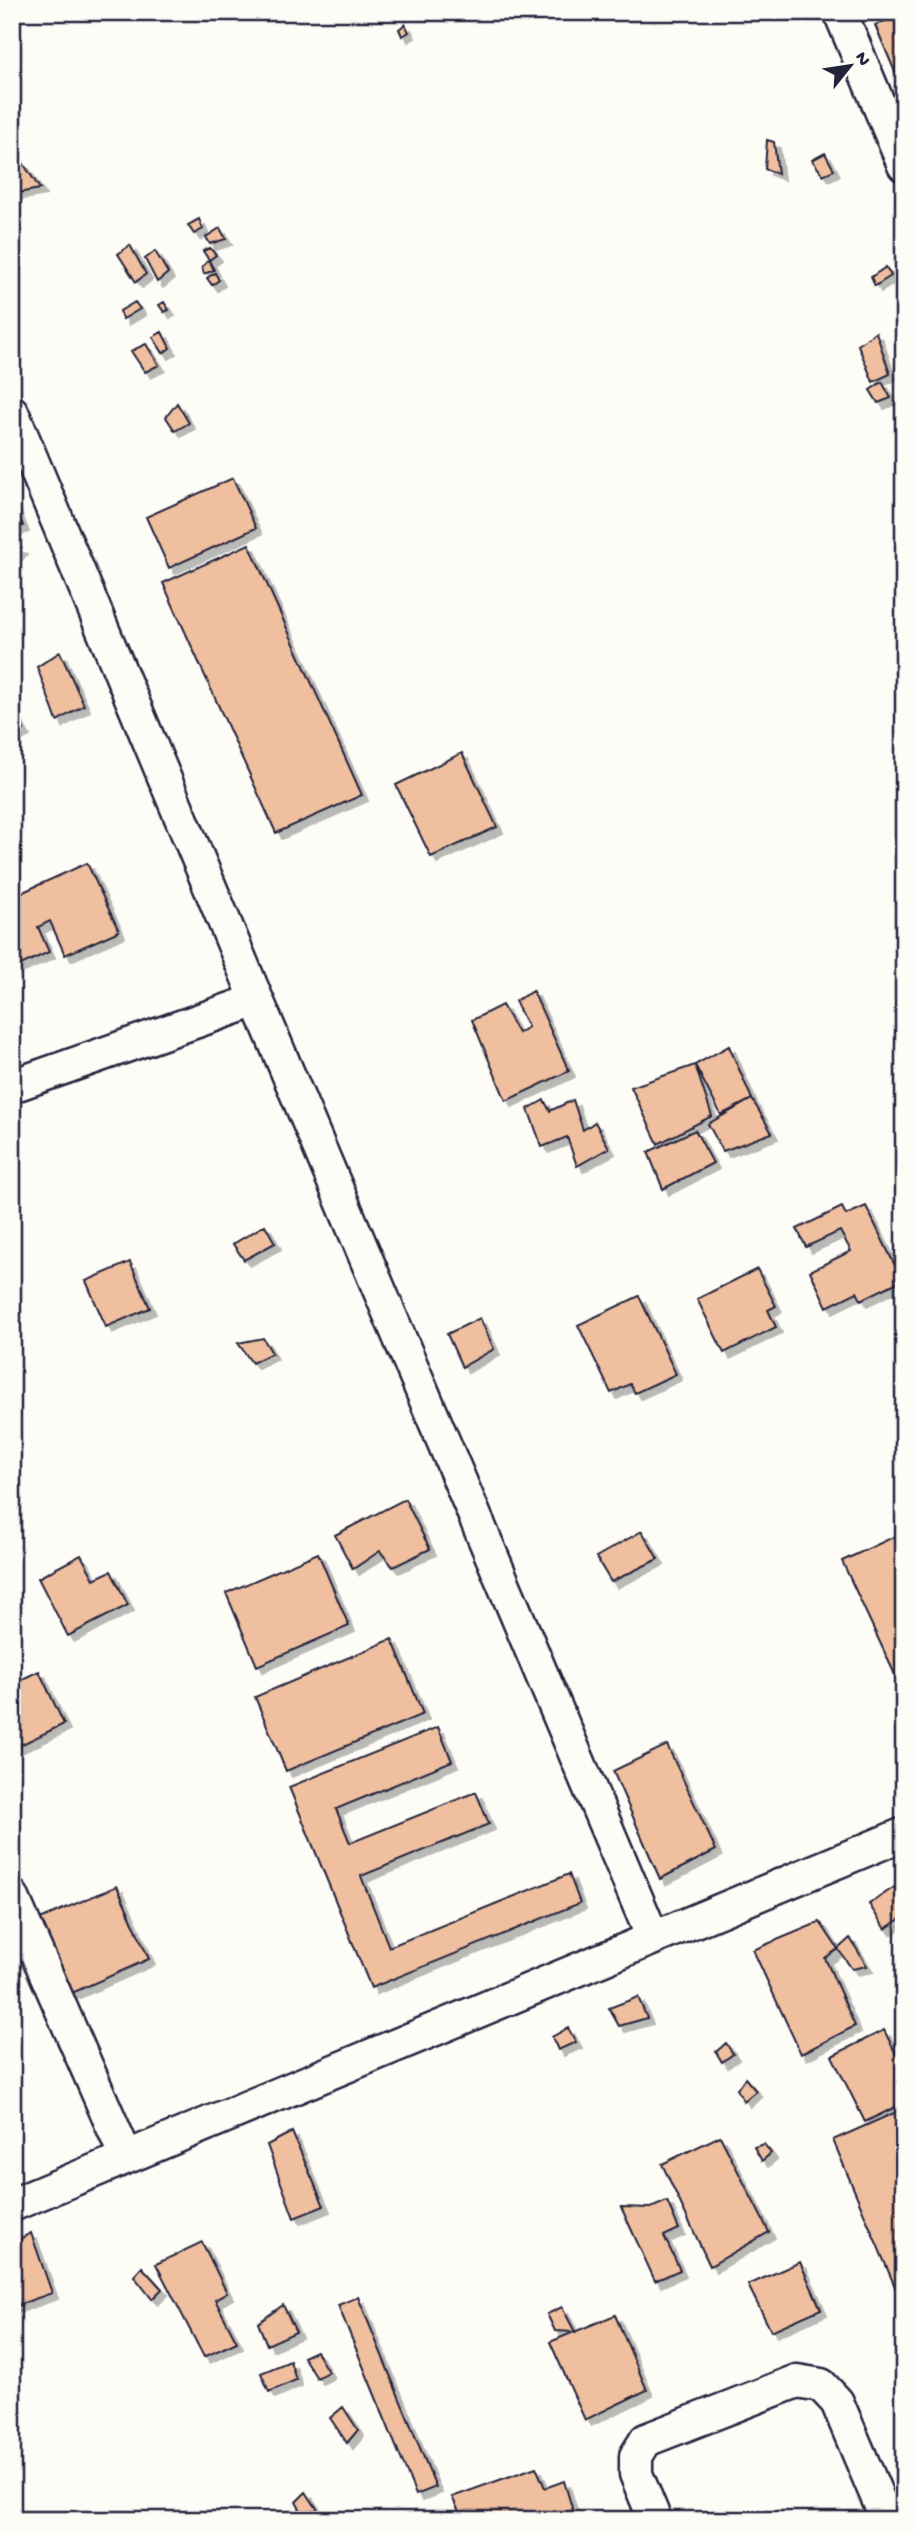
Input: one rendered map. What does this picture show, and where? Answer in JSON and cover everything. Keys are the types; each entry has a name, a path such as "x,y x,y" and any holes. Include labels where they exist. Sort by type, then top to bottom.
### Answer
{"street":[{"path":"840,12 904,165"},
{"path":"12,412 653,1938"},
{"path":"12,1086 257,1000"},
{"path":"12,2204 904,1834"},
{"path":"12,1896 126,2157"},
{"path":"655,2520 636,2474 636,2456 646,2440 797,2381 821,2385 837,2402 887,2520"}],"building":[{"path":"904,13 904,93 875,25"},
{"path":"405,24 409,32 402,36 399,29"},
{"path":"767,140 774,142 778,174 765,169"},
{"path":"825,153 834,170 823,175 812,160"},
{"path":"23,163 40,189 12,194 12,166"},
{"path":"199,219 203,229 194,234 188,225"},
{"path":"220,228 226,239 210,244 206,237"},
{"path":"130,245 146,274 136,282 118,254"},
{"path":"210,248 216,255 209,260 203,251"},
{"path":"155,251 168,273 157,282 145,259"},
{"path":"209,260 214,270 204,274 202,267"},
{"path":"886,267 891,276 875,286 871,277"},
{"path":"215,273 219,280 212,285 207,278"},
{"path":"135,302 140,309 123,319 120,311"},
{"path":"164,302 169,310 164,312 159,305"},
{"path":"162,332 170,348 163,353 153,337"},
{"path":"876,332 890,374 873,382 858,345"},
{"path":"146,344 159,365 145,372 131,351"},
{"path":"882,382 891,398 878,403 870,390"},
{"path":"177,403 189,423 175,431 166,417"},
{"path":"233,478 256,528 169,568 146,517"},
{"path":"12,499 23,526 12,530"},
{"path":"249,544 362,795 276,833 163,583"},
{"path":"12,545 21,548 12,559"},
{"path":"60,652 84,705 57,721 37,667"},
{"path":"12,708 24,730 12,736"},
{"path":"462,753 497,827 431,857 396,785"},
{"path":"87,863 119,931 65,955 50,921 38,927 49,952 12,969 12,923 17,921 12,911 12,897"},
{"path":"533,991 569,1071 506,1101 472,1020 502,1005 518,1033 528,1027 515,1001"},
{"path":"729,1046 752,1099 721,1115 695,1065"},
{"path":"695,1065 712,1116 658,1144 631,1087"},
{"path":"752,1099 772,1133 723,1151 708,1124"},
{"path":"544,1100 550,1111 573,1100 583,1130 595,1122 609,1148 577,1166 567,1137 542,1147 528,1109"},
{"path":"695,1130 713,1163 663,1189 648,1152"},
{"path":"866,1206 902,1280 861,1300 857,1292 827,1307 810,1271 851,1251 840,1231 806,1247 797,1229 842,1207 846,1215"},
{"path":"265,1225 275,1243 244,1260 233,1244"},
{"path":"130,1262 150,1308 106,1327 86,1281"},
{"path":"757,1269 776,1306 768,1310 776,1327 724,1353 697,1299"},
{"path":"639,1296 676,1374 635,1393 630,1384 611,1393 578,1325"},
{"path":"480,1318 494,1349 462,1367 447,1334"},
{"path":"263,1338 272,1353 252,1363 238,1343"},
{"path":"405,1499 430,1549 393,1567 380,1551 353,1569 335,1535"},
{"path":"642,1531 658,1559 611,1582 596,1557"},
{"path":"904,1532 904,1694 842,1561"},
{"path":"318,1553 349,1626 257,1666 226,1593"},
{"path":"81,1555 94,1579 111,1571 128,1605 68,1636 38,1578"},
{"path":"392,1639 423,1714 286,1771 255,1697"},
{"path":"39,1671 64,1724 12,1749 12,1684"},
{"path":"438,1727 452,1761 336,1809 350,1843 476,1792 489,1824 361,1876 389,1947 569,1874 580,1903 371,1988 289,1787"},
{"path":"667,1745 716,1850 660,1879 613,1771"},
{"path":"899,1884 904,1890 904,1916 885,1929 869,1904"},
{"path":"117,1886 149,1959 72,1993 40,1919"},
{"path":"820,1922 838,1949 825,1958 855,2026 801,2054 753,1950"},
{"path":"850,1938 867,1966 852,1969 838,1949"},
{"path":"638,1997 647,2018 619,2026 609,2008"},
{"path":"568,2028 576,2042 558,2050 552,2037"},
{"path":"884,2030 904,2070 904,2103 865,2122 832,2056"},
{"path":"726,2043 733,2054 722,2062 716,2052"},
{"path":"745,2078 756,2091 744,2101 737,2089"},
{"path":"903,2109 904,2299 901,2301 833,2140"},
{"path":"292,2132 324,2206 294,2218 267,2145"},
{"path":"720,2136 769,2232 710,2266 662,2164"},
{"path":"764,2144 771,2153 762,2161 754,2147"},
{"path":"667,2201 679,2229 664,2236 680,2270 655,2281 621,2207 651,2208"},
{"path":"31,2233 52,2293 12,2307 12,2243"},
{"path":"202,2242 227,2293 215,2300 237,2342 204,2357 156,2264"},
{"path":"800,2262 821,2309 771,2331 748,2285"},
{"path":"142,2267 162,2289 152,2299 134,2276"},
{"path":"358,2297 436,2487 416,2495 338,2305"},
{"path":"283,2305 296,2332 267,2345 258,2323"},
{"path":"562,2307 575,2332 555,2331 547,2314"},
{"path":"615,2315 647,2390 585,2420 550,2342"},
{"path":"316,2351 328,2372 317,2378 303,2357"},
{"path":"290,2361 296,2380 269,2392 261,2373"},
{"path":"343,2407 358,2430 347,2443 330,2418"},
{"path":"536,2467 545,2488 564,2481 573,2511 552,2520 475,2520 474,2516 463,2520 452,2497"},
{"path":"306,2492 318,2510 309,2520 306,2520 296,2502"}]}
